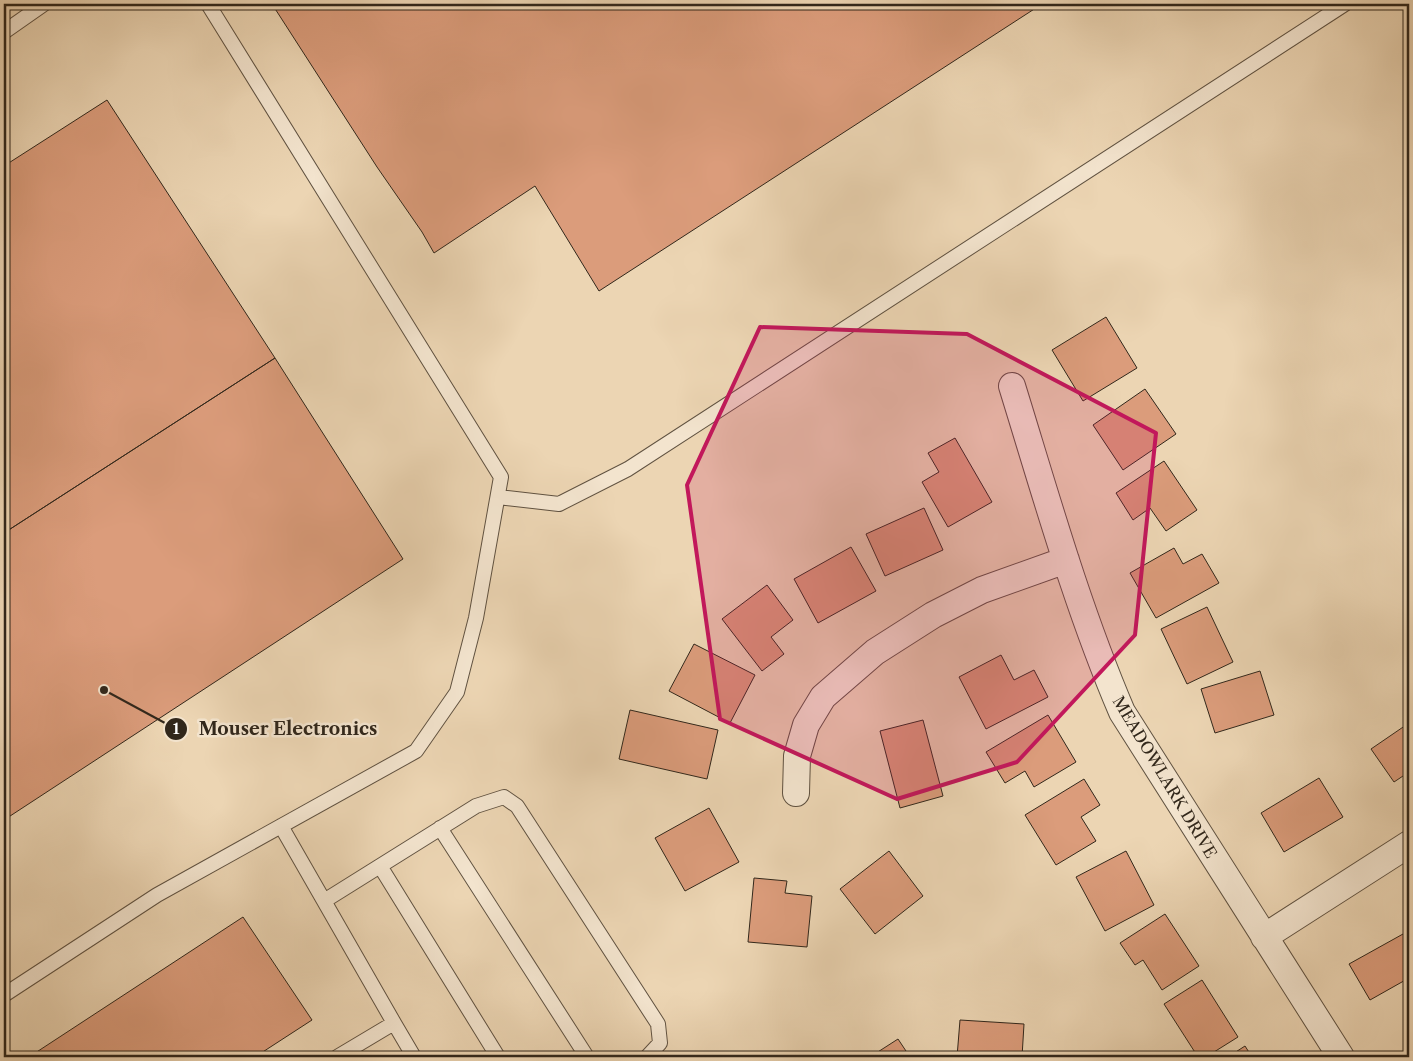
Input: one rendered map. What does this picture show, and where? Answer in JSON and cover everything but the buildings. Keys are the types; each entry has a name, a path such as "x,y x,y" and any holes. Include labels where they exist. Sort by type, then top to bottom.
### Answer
{"street":[{"name":"MEADOWLARK DRIVE","path":"1012,386 1066,560 1106,675 1122,712 1341,1057"},
{"path":"796,793 797,756 806,725 823,697 875,652 934,615 982,590 1066,560"},
{"path":"1264,937 1409,844"}],"lane":[{"path":"4,32 44,4"},
{"path":"4,995 157,895 416,751 458,692 476,618 501,476 208,4"},
{"path":"498,496 559,504 628,470 1345,4"},
{"path":"324,901 476,806 504,798 518,806 658,1024 660,1043 647,1057"},
{"path":"281,826 414,1057"},
{"path":"440,828 587,1057"},
{"path":"380,866 498,1057"},
{"path":"337,1057 394,1023"}],"highlighted area":[{"path":"760,327 967,334 1156,433 1135,635 1017,762 897,799 720,719 687,485"}],"place":[{"name":"Mouser Electronics","path":"104,690"}]}
